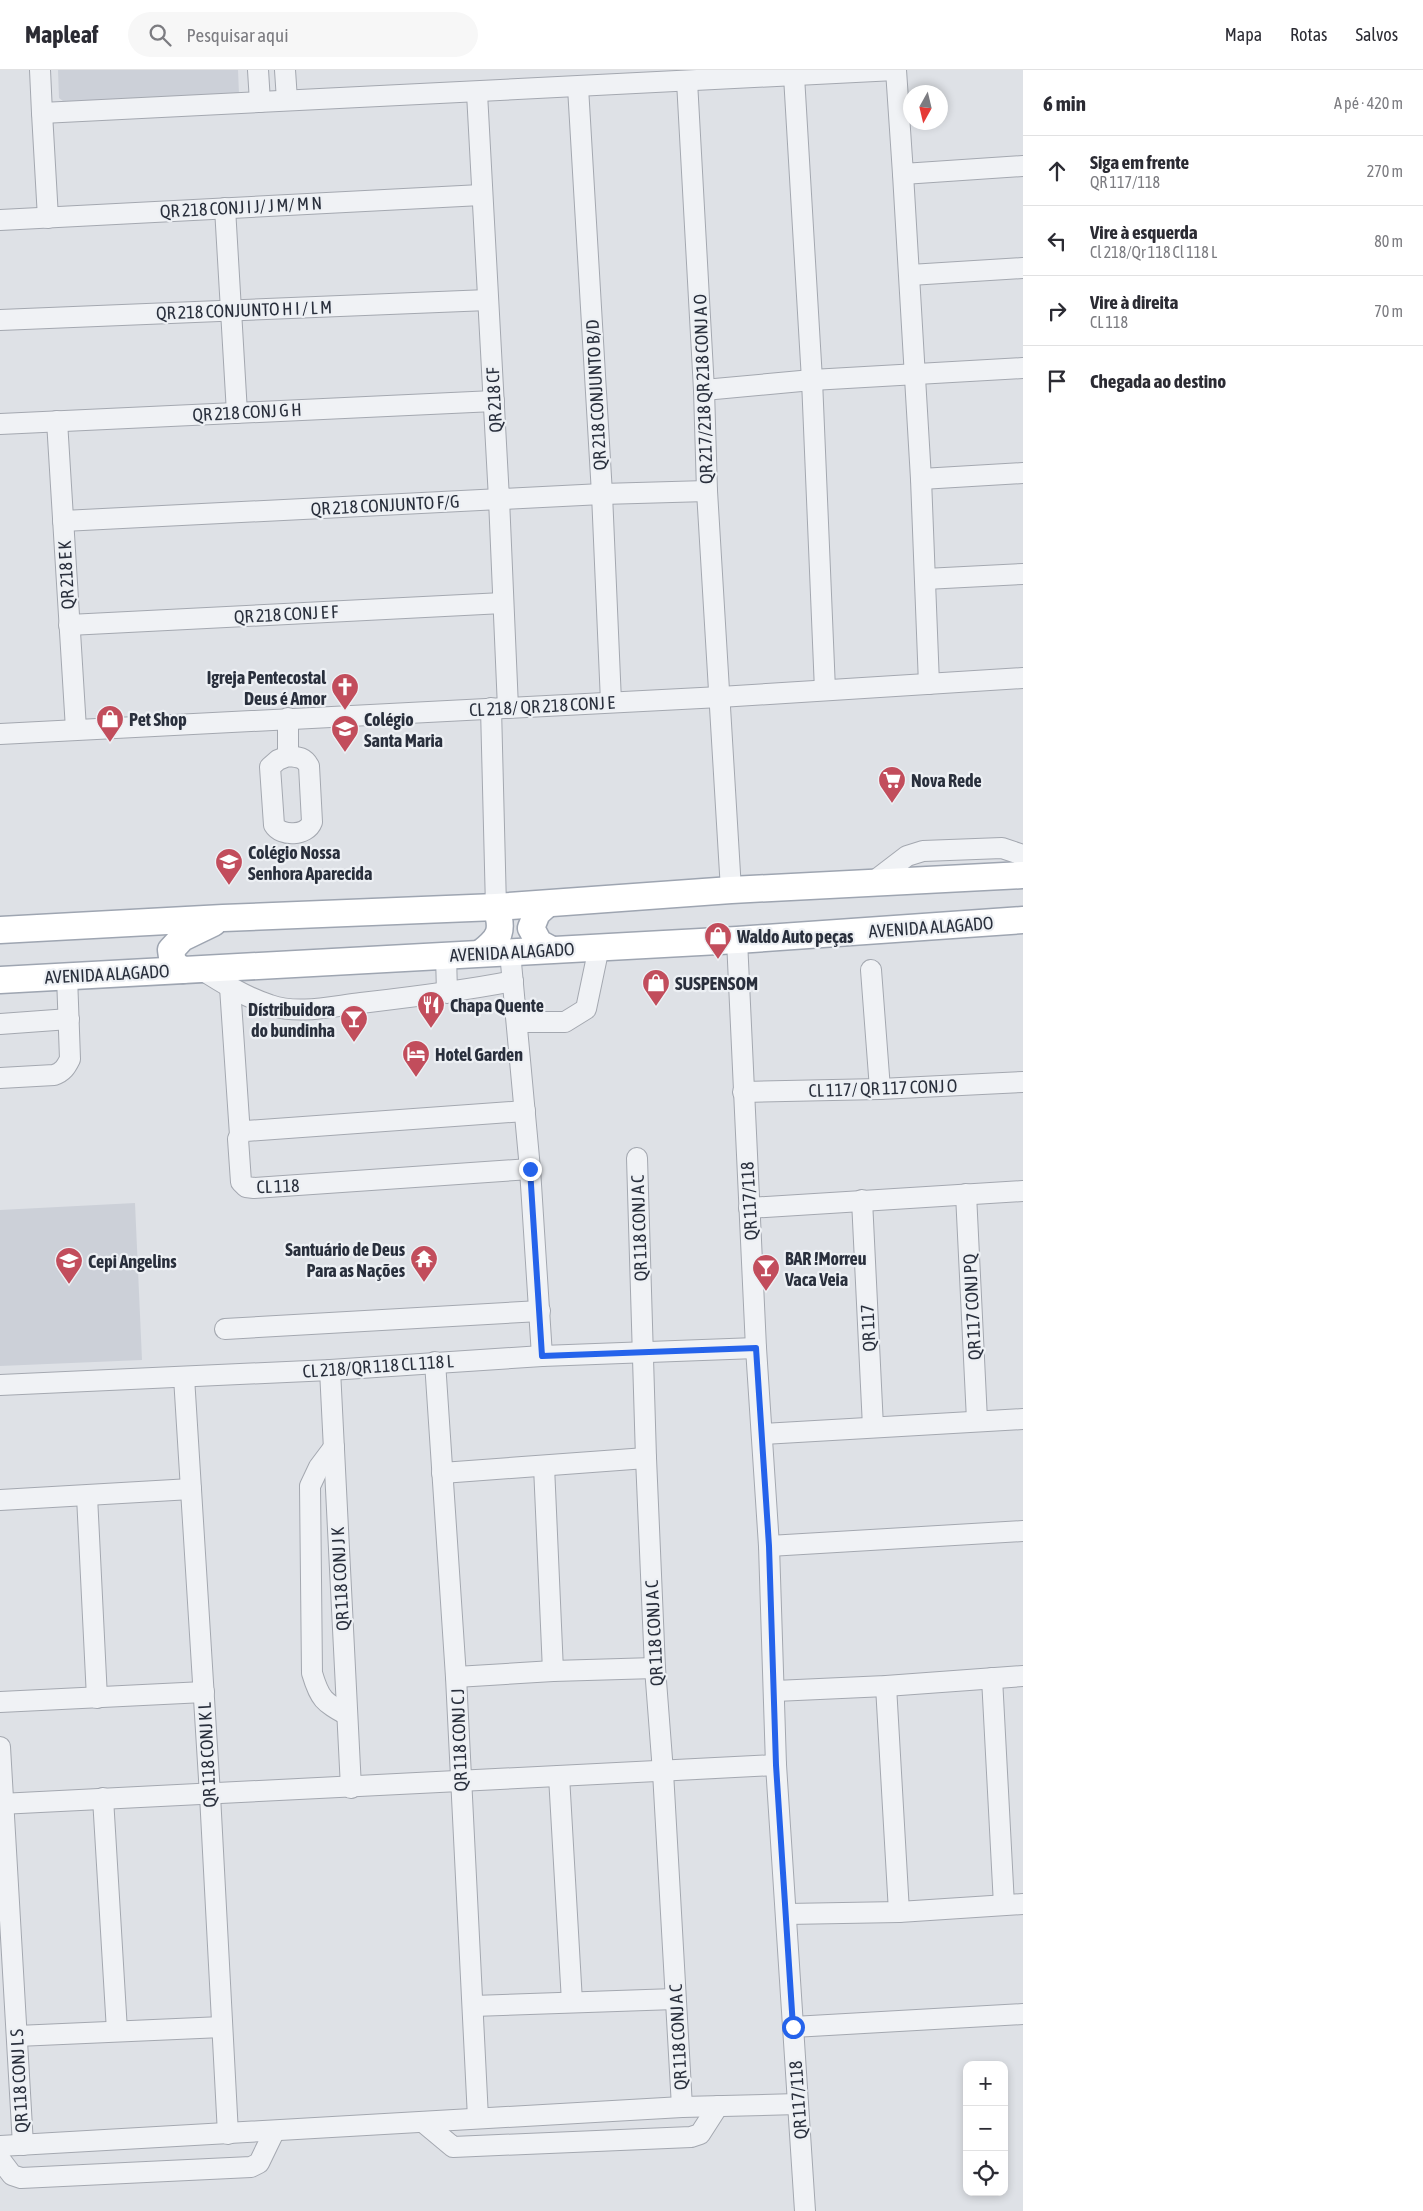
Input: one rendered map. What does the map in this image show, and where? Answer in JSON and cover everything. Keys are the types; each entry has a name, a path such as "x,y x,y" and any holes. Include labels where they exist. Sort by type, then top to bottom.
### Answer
{"main road":[{"path":"0,930 222,918 496,907 731,890 1023,875"},
{"path":"547,904 537,913 531,928 539,943 550,949"},
{"path":"481,953 495,942 499,934 500,928 496,907"},
{"path":"191,969 173,964 171,950 182,938 222,918"},
{"name":"AVENIDA ALAGADO","path":"0,980 737,940 1023,920"}],"street":[{"path":"40,70 48,218"},
{"path":"258,70 260,102"},
{"path":"286,70 287,100"},
{"path":"42,113 896,70 916,375 929,684"},
{"path":"794,76 812,380 825,690"},
{"name":"QR 217/218 QR 218 CONJ A O","path":"687,81 704,390 707,492 731,890"},
{"name":"QR 218 CONJUNTO B/D","path":"578,87 612,702"},
{"name":"QR 218 CF","path":"477,92 503,603 499,708 496,907"},
{"path":"903,174 1023,166"},
{"name":"QR 218 CONJ I J/ J M/ M N","path":"0,220 481,195"},
{"path":"226,208 237,413"},
{"path":"910,275 1023,268"},
{"name":"QR 218 CONJUNTO H I / L M","path":"0,320 488,300"},
{"path":"704,390 812,380 1023,368"},
{"name":"QR 218 CONJ G H","path":"0,424 494,401"},
{"name":"QR 218 E K","path":"58,421 76,729"},
{"path":"921,479 1023,473"},
{"name":"QR 218 CONJUNTO F/G","path":"63,521 602,494 707,492"},
{"path":"925,579 1023,574"},
{"name":"QR 218 CONJ E F","path":"69,625 503,603"},
{"name":"CL 218/ QR 218 CONJ E","path":"0,734 720,697 1023,678"},
{"path":"288,718 288,756"},
{"path":"873,882 907,856 923,850 1002,848 1020,854 1023,858"},
{"name":"QR 117/118","path":"737,940 756,1348 769,1546 776,1765 805,2211"},
{"path":"517,1022 565,1022 586,1009 599,947"},
{"path":"510,952 530,1169 542,1356"},
{"path":"446,955 447,993"},
{"path":"191,969 271,1006 290,1009 317,1008 447,993 513,981"},
{"path":"871,970 880,1089"},
{"path":"0,1078 62,1073 70,1059 67,976"},
{"path":"230,987 240,1135 246,1131 525,1111"},
{"path":"0,1024 69,1019"},
{"name":"CL 117/ QR 117 CONJ O","path":"743,1092 880,1089 1023,1082"},
{"name":"CL 118","path":"240,1135 238,1139 241,1182 246,1187 254,1188 530,1169"},
{"name":"QR 118 CONJ A C","path":"637,1158 646,1458 655,1668 663,1772 682,2107"},
{"path":"749,1208 1023,1191"},
{"name":"QR 117 CONJ PQ","path":"966,1194 977,1420"},
{"name":"QR 117","path":"862,1200 873,1427"},
{"path":"225,1329 540,1312"},
{"name":"CL 218/QR 118 CL 118 L","path":"0,1385 330,1370 435,1362 644,1351 756,1348"},
{"name":"QR 118 CONJ C J","path":"435,1362 456,1677 478,2118"},
{"name":"QR 118 CONJ J K","path":"330,1370 351,1788"},
{"name":"QR 118 CONJ K L","path":"184,1377 210,1795 228,2134"},
{"path":"763,1434 1023,1418"},
{"path":"334,1448 319,1467 310,1486 312,1673 317,1690 326,1703 347,1715"},
{"path":"442,1473 646,1458"},
{"path":"544,1466 553,1671"},
{"path":"0,1500 191,1489"},
{"path":"87,1496 97,1698"},
{"path":"769,1546 1023,1531"},
{"path":"456,1677 553,1671 655,1668"},
{"path":"775,1691 886,1686 1023,1676"},
{"path":"787,1914 899,1912 1014,1905 992,1678"},
{"path":"886,1686 899,1912"},
{"path":"0,1702 204,1692"},
{"name":"QR 118 CONJ L S","path":"0,1747 23,2145"},
{"path":"2,1804 351,1788 460,1780 663,1772 776,1765"},
{"path":"559,1776 572,2002"},
{"path":"103,1798 117,2031"},
{"path":"472,2006 676,1999"},
{"path":"793,2027 1023,2014"},
{"path":"17,2036 222,2027"},
{"path":"0,2146 274,2132 682,2107 798,2104"},
{"path":"423,2122 453,2147 691,2137 700,2134 718,2106"},
{"path":"0,2159 12,2175 21,2178 251,2167 258,2163 274,2132"}],"shaded area":[{"path":"58,70 238,70 239,94 67,104 59,98"},
{"name":"Cepi Angelins","path":"135,1203 142,1360 0,1366 0,1210"}],"place":[{"name":"Igreja Pentecostal Deus é Amor","path":"345,711"},
{"name":"Pet Shop","path":"110,743"},
{"name":"Colégio Santa Maria","path":"345,753"},
{"name":"Nova Rede","path":"892,804"},
{"name":"Colégio Nossa Senhora Aparecida","path":"229,886"},
{"name":"Waldo Auto peças","path":"718,960"},
{"name":"SUSPENSOM","path":"656,1007"},
{"name":"Chapa Quente","path":"431,1029"},
{"name":"Dístribuidora do bundinha","path":"354,1043"},
{"name":"Hotel Garden","path":"416,1078"},
{"name":"Santuário de Deus Para as Nações","path":"424,1283"},
{"name":"Cepi Angelins","path":"69,1285"},
{"name":"BAR !Morreu Vaca Veia","path":"766,1292"}],"route":[{"path":"530,1169 542,1356 756,1348 769,1546 776,1765 793,2027"}]}
